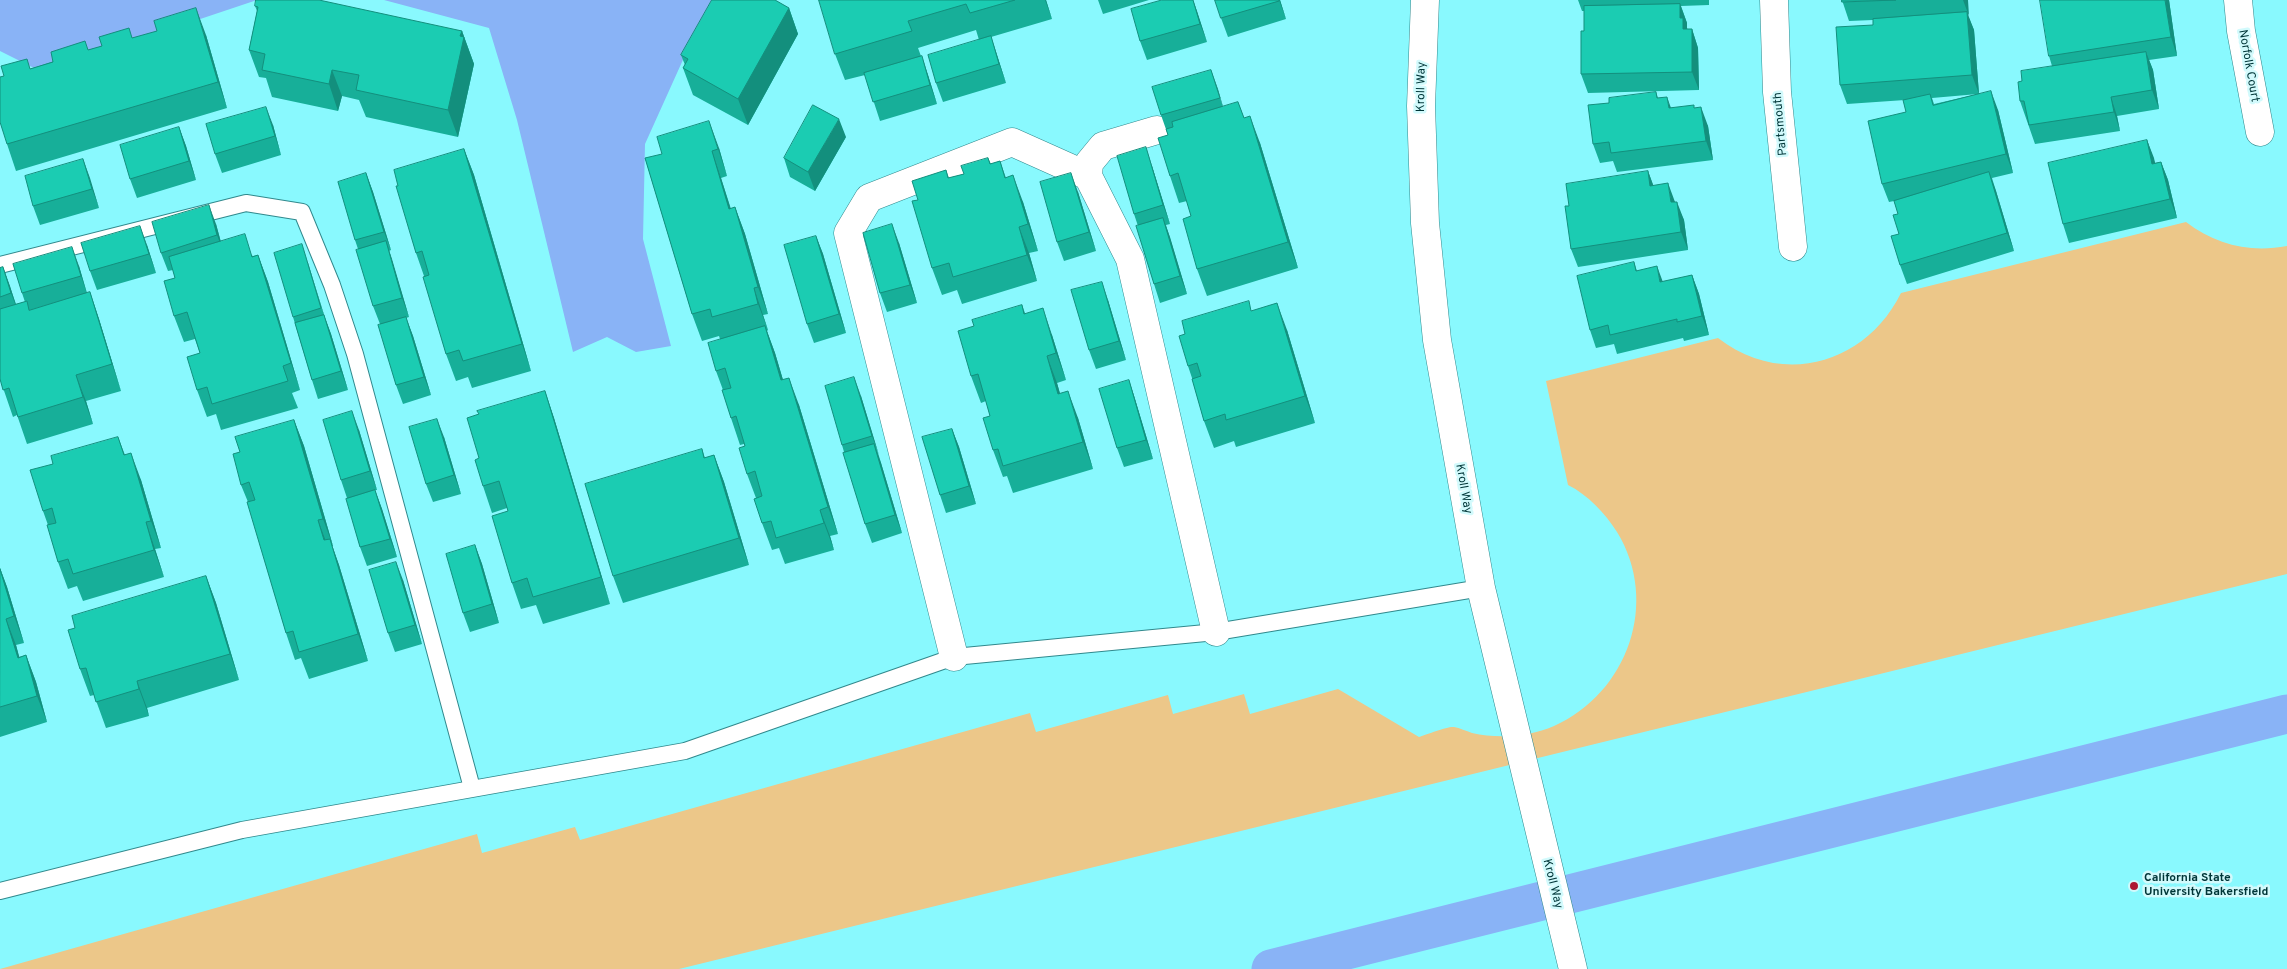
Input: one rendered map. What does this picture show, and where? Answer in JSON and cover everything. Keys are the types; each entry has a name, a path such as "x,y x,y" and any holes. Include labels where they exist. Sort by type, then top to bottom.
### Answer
{"street":[{"name":"Kroll Way","path":"1425,0 1421,106 1425,223 1437,340 1481,588 1540,841 1573,967"},
{"name":"Partsmouth","path":"1774,0 1777,92 1792,248"},
{"name":"Norfolk Court","path":"2238,0 2241,31 2260,132"},
{"path":"1157,130 1103,146 1090,163 1088,176 1130,259 1216,632"},
{"path":"954,657 848,233 869,198 1012,142 1088,176"}],"lane":[{"path":"0,265 246,203 302,212 332,285 355,354 472,788"},
{"path":"0,891 242,830 685,751 954,657 1216,632 1481,588"}],"shaded area":[{"path":"2186,222 2221,242 2247,248 2287,246 2287,574 679,969 0,969 477,834 482,853 575,827 580,840 1030,713 1036,732 1168,695 1173,714 1244,694 1250,714 1338,689 1419,737 1451,727 1492,736 1524,735 1544,730 1580,711 1601,692 1618,669 1629,643 1635,615 1636,587 1630,559 1617,532 1596,505 1568,485 1546,381 1718,338 1743,353 1769,362 1795,364 1820,361 1845,352 1867,337 1886,317 1901,293"}],"water":[{"path":"0,0 257,0 42,72 0,51"},
{"path":"384,0 731,0 691,42 645,144 643,239 671,346 636,352 607,337 573,352 517,120 489,28"}],"building":[{"path":"256,0 319,0 462,31 460,36 464,37 448,110 356,90 359,75 332,70 329,84 262,70 265,54 249,50 258,7 255,6"},
{"path":"712,0 775,0 789,8 738,99 683,68 688,59 681,55"},
{"path":"819,0 1015,0 970,13 966,4 908,21 912,31 835,54"},
{"path":"1162,0 1193,0 1200,24 1140,41 1131,9"},
{"path":"1215,0 1279,0 1279,1 1221,18"},
{"path":"1842,0 1896,0 1842,2"},
{"path":"2040,0 2165,0 2171,37 2049,56"},
{"path":"1680,4 1680,18 1683,18 1683,29 1692,29 1692,72 1581,74 1581,31 1584,31 1584,6"},
{"path":"196,8 218,82 7,144 0,122 0,77 4,76 1,66 27,59 30,69 53,62 51,52 85,41 88,50 102,46 99,37 129,28 132,38 157,31 154,21"},
{"path":"1967,12 1972,75 1840,85 1836,27 1873,25 1873,19"},
{"path":"991,36 999,64 936,83 928,55"},
{"path":"2146,52 2152,90 2111,97 2114,112 2029,125 2024,101 2020,101 2018,82 2022,81 2021,71"},
{"path":"922,56 930,85 873,102 864,73"},
{"path":"1211,70 1220,98 1161,115 1152,87"},
{"path":"1991,91 2006,154 1882,184 1868,121 1906,112 1903,100 1930,94 1933,105"},
{"path":"1656,92 1657,98 1667,97 1669,108 1694,105 1694,108 1701,107 1706,141 1611,153 1609,142 1593,144 1588,105 1609,103 1609,98"},
{"path":"1238,102 1244,118 1250,116 1288,242 1197,269 1183,219 1191,216 1178,173 1170,176 1158,138 1168,135 1166,129 1173,127 1172,122"},
{"path":"813,105 839,119 808,172 784,158"},
{"path":"266,107 275,136 215,154 206,124"},
{"path":"709,121 718,149 712,151 729,209 735,207 758,287 754,288 758,304 712,317 710,309 692,314 645,158 662,154 657,137"},
{"path":"179,127 189,161 130,179 120,145"},
{"path":"2147,140 2152,164 2161,162 2170,199 2063,224 2048,163"},
{"path":"1146,147 1163,205 1134,214 1117,156"},
{"path":"464,149 522,344 463,361 459,350 446,354 423,277 429,275 422,251 416,253 396,186 398,186 394,170"},
{"path":"988,158 990,164 1000,161 1005,178 1013,175 1028,224 1019,227 1027,255 953,277 949,263 932,268 912,201 918,200 912,181 946,170 948,178 964,174 961,166"},
{"path":"83,159 92,189 33,206 25,176"},
{"path":"1648,171 1650,186 1668,183 1671,202 1677,202 1681,232 1571,249 1565,206 1569,206 1566,184"},
{"path":"1989,172 2007,233 1900,265 1891,236 1899,234 1893,215 1898,214 1894,201"},
{"path":"366,173 384,232 355,240 338,182"},
{"path":"1071,173 1089,232 1057,242 1040,182"},
{"path":"209,205 217,235 161,253 152,222"},
{"path":"1163,218 1180,276 1154,284 1136,226"},
{"path":"892,224 910,285 880,293 863,233"},
{"path":"140,226 149,254 90,271 81,243"},
{"path":"245,234 252,257 258,255 291,363 283,366 288,381 212,404 207,387 197,390 187,357 200,353 187,312 174,316 164,281 175,278 169,257"},
{"path":"816,236 839,314 807,324 784,245"},
{"path":"386,241 402,298 373,306 356,250"},
{"path":"302,244 321,308 293,317 274,253"},
{"path":"72,247 81,276 22,293 13,264"},
{"path":"1634,262 1636,271 1657,266 1660,282 1692,275 1702,316 1677,322 1677,319 1610,335 1608,325 1590,330 1577,276"},
{"path":"3,267 11,293 0,297 0,268"},
{"path":"1102,282 1119,341 1089,350 1071,290"},
{"path":"90,292 112,364 76,375 83,397 18,417 9,388 3,390 0,379 0,309 27,301 29,310"},
{"path":"1249,301 1251,311 1277,303 1305,396 1226,420 1225,414 1204,421 1192,379 1201,376 1197,363 1188,366 1179,336 1185,334 1182,321"},
{"path":"1022,305 1024,314 1043,308 1056,353 1047,356 1058,394 1068,391 1083,442 1003,466 998,449 993,450 983,418 990,416 978,374 971,376 958,331 974,326 972,320"},
{"path":"324,315 341,371 312,380 295,323"},
{"path":"406,317 424,377 396,385 378,325"},
{"path":"765,326 781,380 789,378 828,507 820,510 824,523 776,538 771,521 762,523 754,499 762,496 755,471 747,474 739,448 745,446 736,416 731,418 722,390 731,388 725,368 716,371 708,343"},
{"path":"854,377 872,436 842,445 825,386"},
{"path":"1129,380 1146,440 1117,448 1099,389"},
{"path":"545,391 601,577 533,597 527,578 512,583 492,516 508,511 499,481 483,486 475,460 479,458 467,418 479,414 477,411"},
{"path":"352,411 370,471 341,480 323,420"},
{"path":"437,419 454,475 426,484 409,427"},
{"path":"294,420 323,519 318,520 324,540 330,539 358,634 299,652 293,631 286,633 247,502 255,500 249,482 241,485 233,454 240,452 235,437"},
{"path":"952,429 969,486 940,495 922,437"},
{"path":"118,437 124,455 131,453 151,521 146,522 154,550 73,574 68,559 58,562 47,525 56,523 52,508 43,511 30,470 53,464 51,456"},
{"path":"874,444 895,515 865,524 843,453"},
{"path":"702,449 704,458 714,455 739,538 613,576 585,484"},
{"path":"375,490 390,539 360,547 346,499"},
{"path":"475,545 492,604 463,613 446,554"},
{"path":"396,562 415,625 388,633 369,570"},
{"path":"0,569 14,616 6,619 18,658 26,655 37,696 0,707"},
{"path":"206,576 230,654 137,681 139,689 96,702 86,668 80,669 68,630 75,628 72,616"}],"waterway":[{"path":"1271,969 2287,714"}],"place":[{"name":"California State University Bakersfield","path":"2134,886"}]}
